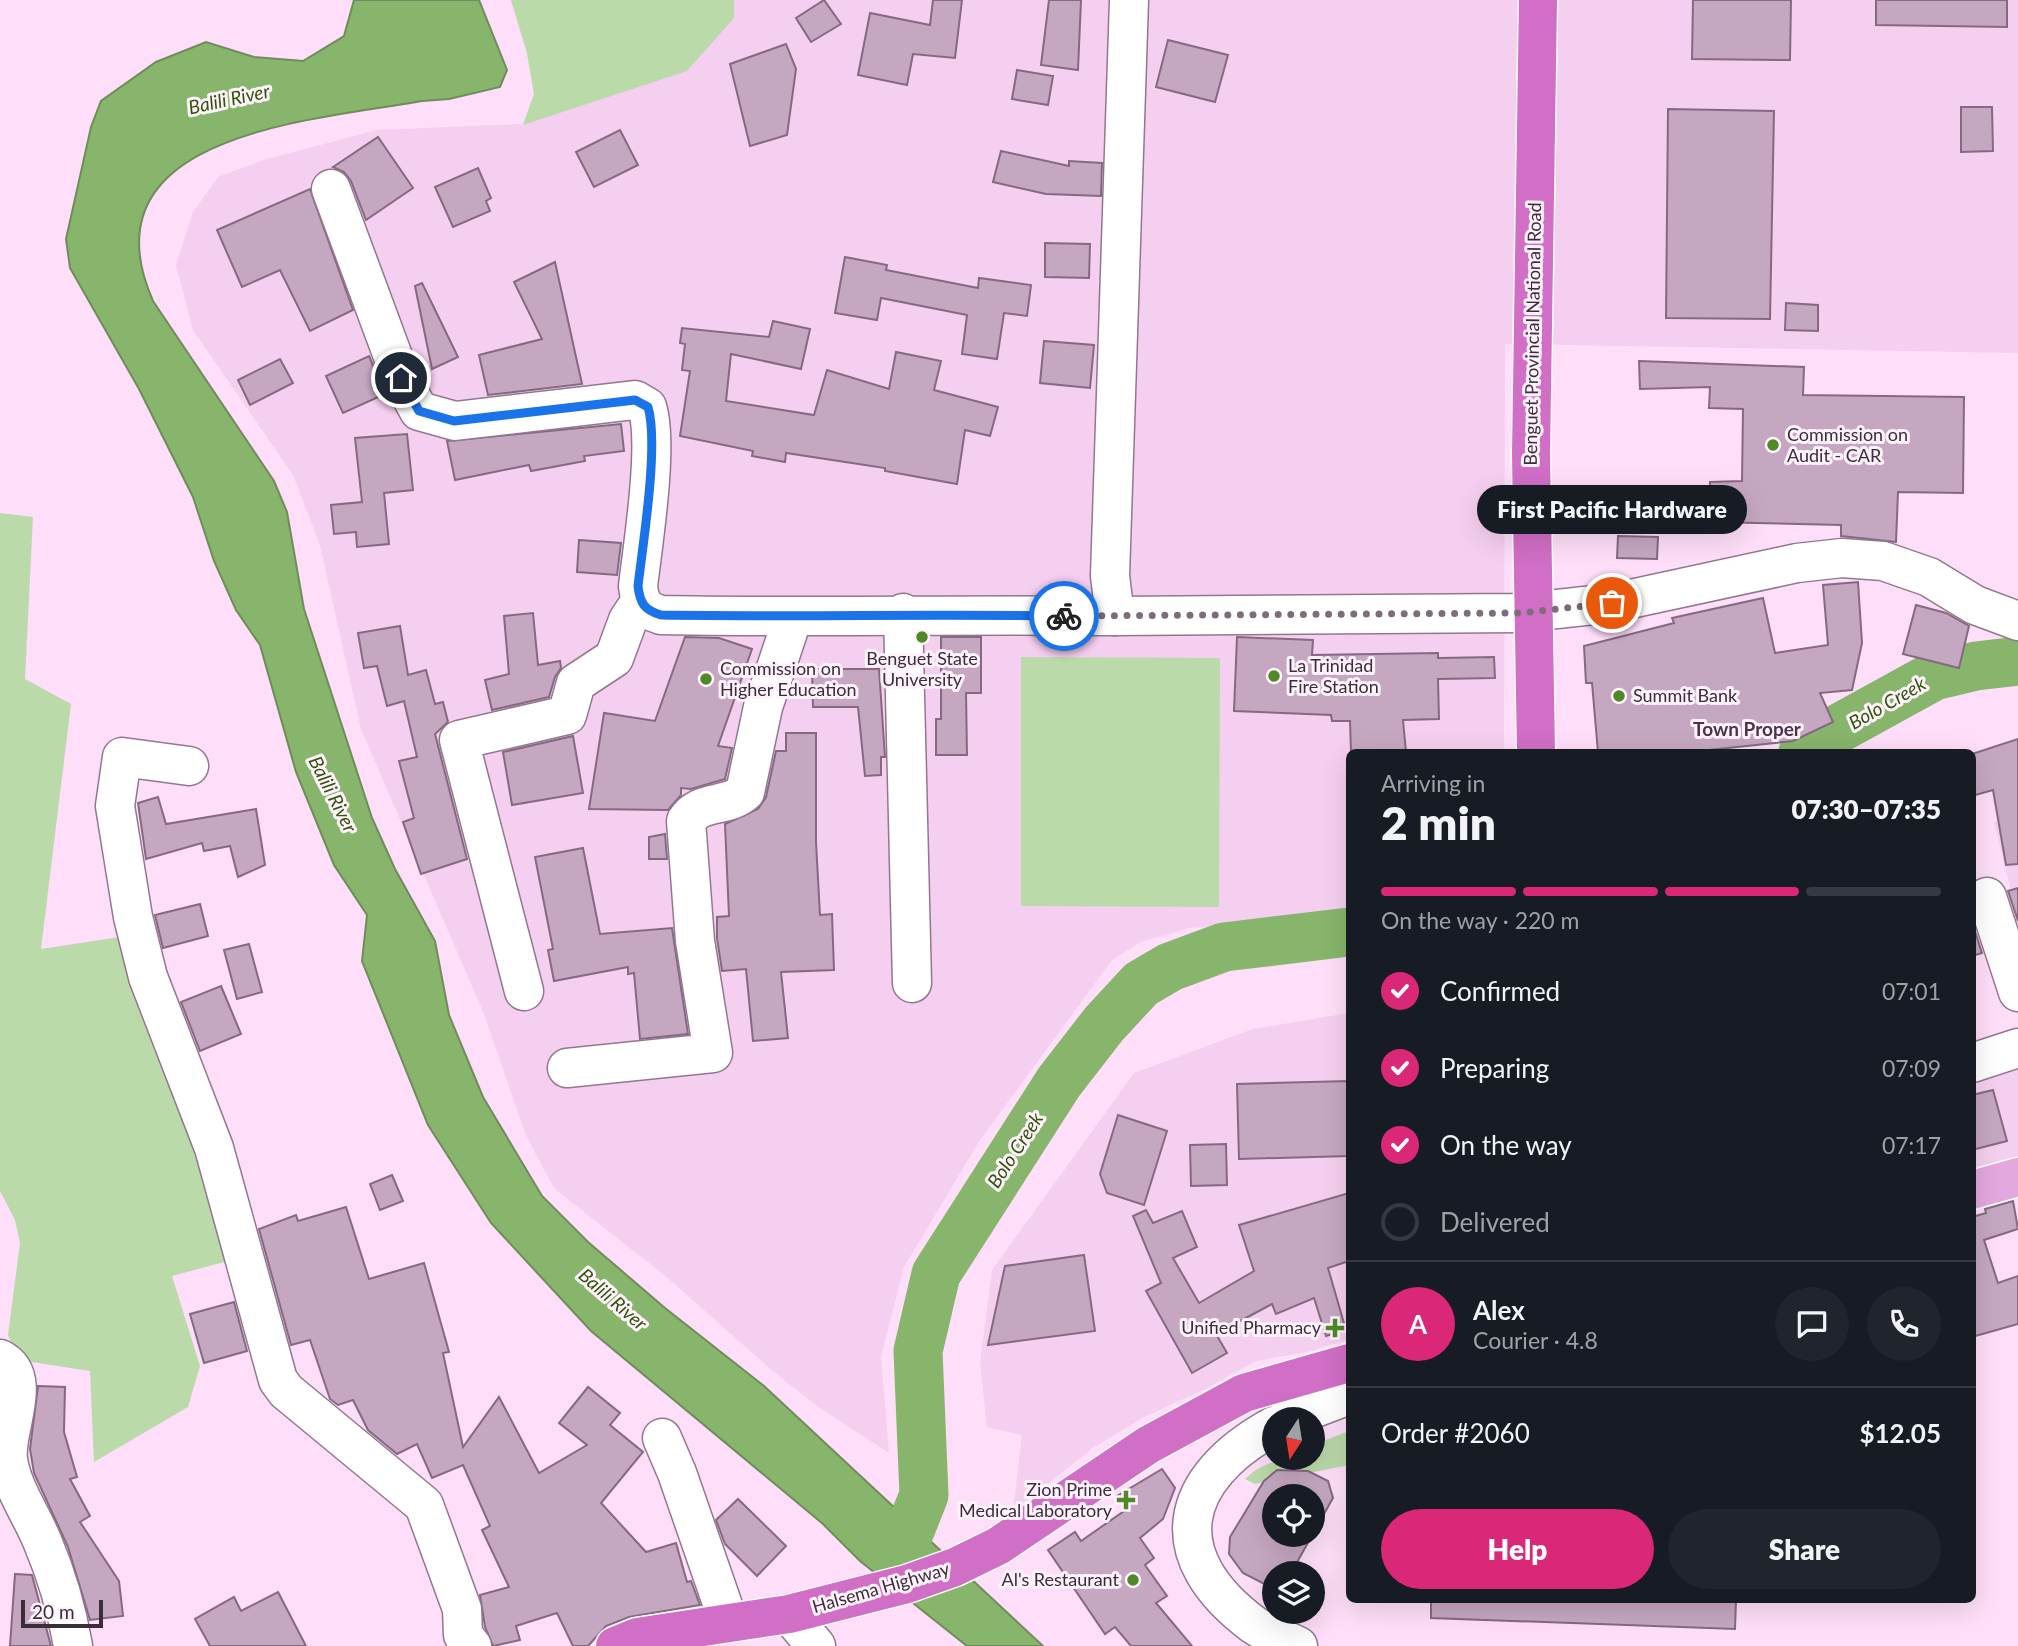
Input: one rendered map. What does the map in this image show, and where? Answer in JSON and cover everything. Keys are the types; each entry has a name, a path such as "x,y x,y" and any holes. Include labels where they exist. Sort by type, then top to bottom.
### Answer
{"highway":[{"name":"Benguet Provincial National Road","path":"1535,749 1531,454 1538,0"},
{"name":"Halsema Highway","path":"615,1646 637,1637 789,1614 859,1598 955,1567 998,1546 1046,1516 1148,1445 1244,1393 1346,1364"}],"main road":[{"path":"1976,1189 2018,1177"}],"street":[{"path":"1115,616 1110,576 1129,0"},
{"path":"331,189 401,378 419,411 454,421 635,400 648,407 651,419 651,449 638,586 640,602 648,611 661,615 793,617 903,613 1115,616 1533,612 1612,603 1797,563 1842,558 1883,561 1917,573 1975,605 2018,621"},
{"path":"524,991 458,740 567,715 576,683 614,658 628,620 640,602"},
{"path":"903,613 912,983"},
{"path":"567,1068 713,1053 695,942 686,821 699,808 739,798 745,792 763,707 793,617"},
{"path":"189,766 122,757 115,806 133,917 148,977 214,1148 278,1380 286,1391 424,1505 463,1609 463,1635 472,1646"},
{"path":"1987,897 2018,992"},
{"path":"1976,1061 2018,1048"},
{"path":"0,1359 12,1369 18,1386 7,1456 11,1474 44,1543 67,1614 73,1646"},
{"path":"1318,1407 1346,1396"},
{"path":"1262,1432 1223,1461 1201,1488 1191,1525 1196,1560 1212,1587 1256,1626 1298,1646"},
{"path":"662,1438 677,1473 729,1623"},
{"path":"789,1614 816,1646"}],"shaded area":[{"name":"Benguet State University","path":"511,0 2018,0 2018,353 1505,344 1504,749 1346,749 1346,917 1189,928 1141,942 1112,960 980,1140 904,1267 881,1357 889,1453 817,1406 774,1372 663,1274 556,1190 545,1172 525,1133 484,1014 361,729 320,545 293,475 193,330 176,265 193,212 218,177 267,159 377,130 523,124 534,94 527,53"},
{"path":"511,0 734,0 734,18 687,71 523,125 534,94 527,53"},
{"path":"0,513 33,517 25,679 71,704 41,949 126,936 235,1259 172,1276 200,1366 188,1407 94,1462 90,1371 19,1360 8,1335 20,1243 15,1220 0,1191"},
{"path":"1021,657 1220,658 1219,907 1021,906"},
{"path":"2018,817 2018,919 1994,822"},
{"path":"1346,1014 1346,1340 1307,1352 1256,1361 1201,1391 1142,1418 1093,1448 1013,1511 1022,1435 987,1427 980,1363 992,1270 1134,1073 1253,1029"},
{"path":"2018,1061 2018,1161 1976,1175 1976,1074"},
{"path":"1346,1432 1346,1466 1325,1470 1325,1440"},
{"path":"1260,1468 1324,1470 1255,1484 1245,1479"}],"water":[{"name":"Balili River","path":"354,0 479,0 507,70 500,87 449,99 422,101 271,128 220,145 178,169 149,202 139,245 153,301 274,481 287,512 304,609 372,818 395,869 435,941 449,1015 483,1097 542,1196 588,1242 665,1308 764,1386 1043,1646 967,1646 860,1561 823,1524 591,1331 491,1223 428,1125 362,961 367,915 334,865 296,772 260,645 236,610 214,561 193,497 139,389 70,268 66,239 91,127 101,101 156,62 206,42 254,57 303,61 344,36"}],"building":[{"path":"824,0 841,24 811,42 796,18"},
{"path":"933,0 962,0 955,58 913,54 907,85 858,75 870,13 930,25"},
{"path":"1049,0 1081,0 1078,70 1041,65"},
{"path":"1693,0 1791,0 1790,60 1692,59"},
{"path":"1876,0 2007,0 2007,27 1876,25"},
{"path":"1168,40 1228,55 1215,102 1156,87"},
{"path":"786,44 796,69 787,135 750,146 730,64"},
{"path":"1017,70 1053,76 1048,105 1012,99"},
{"path":"1961,107 1992,107 1993,151 1961,152"},
{"path":"1668,109 1774,111 1770,319 1666,318"},
{"path":"620,130 638,165 594,187 576,152"},
{"path":"378,137 413,188 366,220 351,181 344,172 333,167"},
{"path":"1001,151 1069,166 1069,161 1102,163 1101,196 1046,194 993,182"},
{"path":"478,168 491,198 486,201 490,211 453,227 435,187"},
{"path":"310,189 353,310 310,331 280,270 242,287 217,230"},
{"path":"1045,243 1090,244 1089,278 1045,277"},
{"path":"845,257 887,265 886,270 978,288 979,278 1031,285 1027,316 1004,313 997,359 962,354 967,315 881,298 877,320 835,313"},
{"path":"555,262 582,384 488,395 479,355 542,339 514,282"},
{"path":"422,283 458,357 432,369 415,286"},
{"path":"1786,303 1818,305 1818,331 1785,330"},
{"path":"773,321 810,329 801,369 731,354 726,401 814,415 827,370 889,389 896,352 941,361 934,390 998,407 990,436 965,430 957,484 885,471 885,468 786,453 785,462 752,456 753,451 680,436 690,371 682,370 685,344 680,343 682,328 769,337"},
{"path":"1044,341 1094,345 1090,388 1040,383"},
{"path":"369,356 385,394 343,413 326,376"},
{"path":"280,359 293,383 250,405 238,380"},
{"path":"1639,361 1804,367 1803,395 1964,397 1963,493 1898,492 1896,542 1841,536 1841,525 1709,522 1710,482 1742,481 1743,409 1709,408 1710,387 1640,389"},
{"path":"621,424 624,451 584,456 585,461 531,471 529,465 455,480 447,441"},
{"path":"407,434 413,490 384,493 389,544 357,547 356,532 334,534 331,505 362,502 355,438"},
{"path":"1618,536 1658,537 1657,559 1617,558"},
{"path":"579,540 621,543 617,575 577,572"},
{"path":"1858,582 1862,643 1852,690 1820,693 1833,722 1793,741 1718,749 1598,749 1592,683 1586,683 1584,646 1674,623 1672,618 1763,598 1775,653 1828,645 1823,585"},
{"path":"1916,605 1946,613 1969,626 1959,668 1903,654"},
{"path":"533,613 538,665 560,661 561,668 555,677 549,697 492,710 485,680 509,674 504,616"},
{"path":"400,626 408,675 426,670 435,704 443,702 448,722 435,734 467,859 421,874 403,822 414,818 399,761 417,757 404,701 387,706 377,666 364,668 358,633"},
{"path":"685,637 719,638 752,649 718,746 732,748 725,779 691,789 681,788 681,795 668,810 589,809 604,713 655,721"},
{"path":"941,637 981,637 981,693 966,693 967,755 936,755 936,719 941,719"},
{"path":"1237,637 1313,640 1312,655 1438,653 1438,658 1494,657 1495,678 1438,679 1439,719 1403,720 1406,749 1351,749 1350,721 1332,721 1331,715 1234,711"},
{"path":"812,669 879,669 885,757 881,757 881,775 865,776 858,707 813,707"},
{"path":"786,733 816,733 816,842 820,915 832,914 834,970 781,972 788,1038 753,1041 746,969 722,971 717,938 717,917 729,916 725,824 758,809 766,797 776,751 786,751"},
{"path":"573,736 583,793 512,805 503,752"},
{"path":"2018,739 2018,864 2006,865 1993,790 1976,795 1976,753"},
{"path":"158,797 166,824 256,809 265,865 238,877 230,846 204,851 202,843 146,859 138,803"},
{"path":"665,834 667,859 649,859 649,837"},
{"path":"583,848 600,934 672,928 688,1034 640,1039 634,973 628,974 628,967 554,981 548,950 553,949 535,857"},
{"path":"2018,888 2018,921 2008,891"},
{"path":"200,904 208,936 163,948 155,915"},
{"path":"1976,934 1982,953 1976,955"},
{"path":"249,944 262,992 237,999 224,950"},
{"path":"221,986 241,1034 200,1051 181,1002"},
{"path":"1346,1081 1346,1156 1239,1159 1237,1084"},
{"path":"1993,1090 2007,1141 1976,1149 1976,1094"},
{"path":"1118,1115 1167,1131 1144,1205 1107,1193 1100,1174"},
{"path":"1226,1144 1227,1185 1191,1186 1190,1145"},
{"path":"392,1175 403,1201 380,1210 370,1184"},
{"path":"1346,1194 1346,1262 1328,1268 1346,1330 1326,1336 1314,1298 1276,1314 1272,1304 1216,1334 1227,1353 1192,1373 1146,1291 1161,1283 1133,1216 1146,1210 1153,1223 1182,1211 1197,1247 1173,1258 1199,1303 1254,1271 1239,1225"},
{"path":"2013,1201 2018,1229 1984,1240 1998,1283 2018,1276 2018,1324 1976,1336 1976,1216 1986,1213 1985,1209"},
{"path":"346,1207 369,1279 424,1263 449,1352 443,1353 463,1447 499,1397 539,1473 587,1445 559,1423 588,1387 620,1413 610,1425 643,1452 601,1503 646,1552 676,1543 687,1582 691,1581 700,1605 629,1617 606,1626 588,1646 573,1646 557,1613 516,1626 520,1640 493,1646 485,1627 480,1595 509,1587 482,1530 490,1526 463,1465 432,1478 417,1444 397,1454 368,1430 353,1400 338,1405 330,1399 310,1340 291,1345 259,1229 296,1215 298,1221"},
{"path":"1084,1255 1095,1331 988,1345 1005,1266"},
{"path":"234,1302 247,1351 204,1363 190,1314"},
{"path":"38,1386 65,1387 64,1432 77,1477 70,1479 90,1516 80,1522 119,1581 123,1616 90,1620 68,1547 34,1473 30,1449"},
{"path":"1162,1469 1175,1488 1163,1519 1140,1538 1154,1558 1145,1565 1167,1596 1156,1603 1192,1646 1131,1646 1115,1627 1105,1634 1048,1550 1075,1532 1081,1541 1127,1509 1117,1496"},
{"path":"1277,1470 1308,1471 1328,1481 1333,1498 1325,1512 1325,1484 1262,1484"},
{"path":"1262,1484 1262,1547 1306,1547 1298,1561 1262,1561 1262,1583 1243,1573 1229,1554 1230,1537"},
{"path":"738,1499 786,1546 757,1576 725,1544 716,1520"},
{"path":"15,1574 32,1575 51,1646 10,1646"},
{"path":"278,1592 306,1646 210,1646 195,1619 234,1597 241,1611"},
{"path":"1431,1603 1736,1603 1735,1629 1431,1618"}],"waterway":[{"name":"Bolo Creek","path":"1807,749 1823,737 1934,676 1976,666 2018,661"},
{"name":"Bolo Creek","path":"903,1548 924,1495 918,1351 936,1274 1059,1082 1104,1024 1141,984 1170,967 1224,947 1346,932"}],"way so far":[{"path":"1064,616 1520,613 1612,603"}],"place":[{"name":"Commission on Audit - CAR","path":"1773,445"},
{"name":"First Pacific Hardware","path":"1612,603"},
{"name":"Benguet State University","path":"922,637"},
{"name":"La Trinidad Fire Station","path":"1274,676"},
{"name":"Commission on Higher Education","path":"706,679"},
{"name":"Summit Bank","path":"1619,696"},
{"name":"Unified Pharmacy","path":"1335,1328"},
{"name":"Zion Prime Medical Laboratory","path":"1126,1500"},
{"name":"Al's Restaurant","path":"1133,1580"}],"district":[{"name":"Town Proper","path":"1747,729"}],"route":[{"path":"401,378 419,411 435,418 454,421 484,415 586,407 635,400 648,407 651,419 651,449 638,586 640,602 648,611 661,615 778,617 903,613 1064,616"}]}
